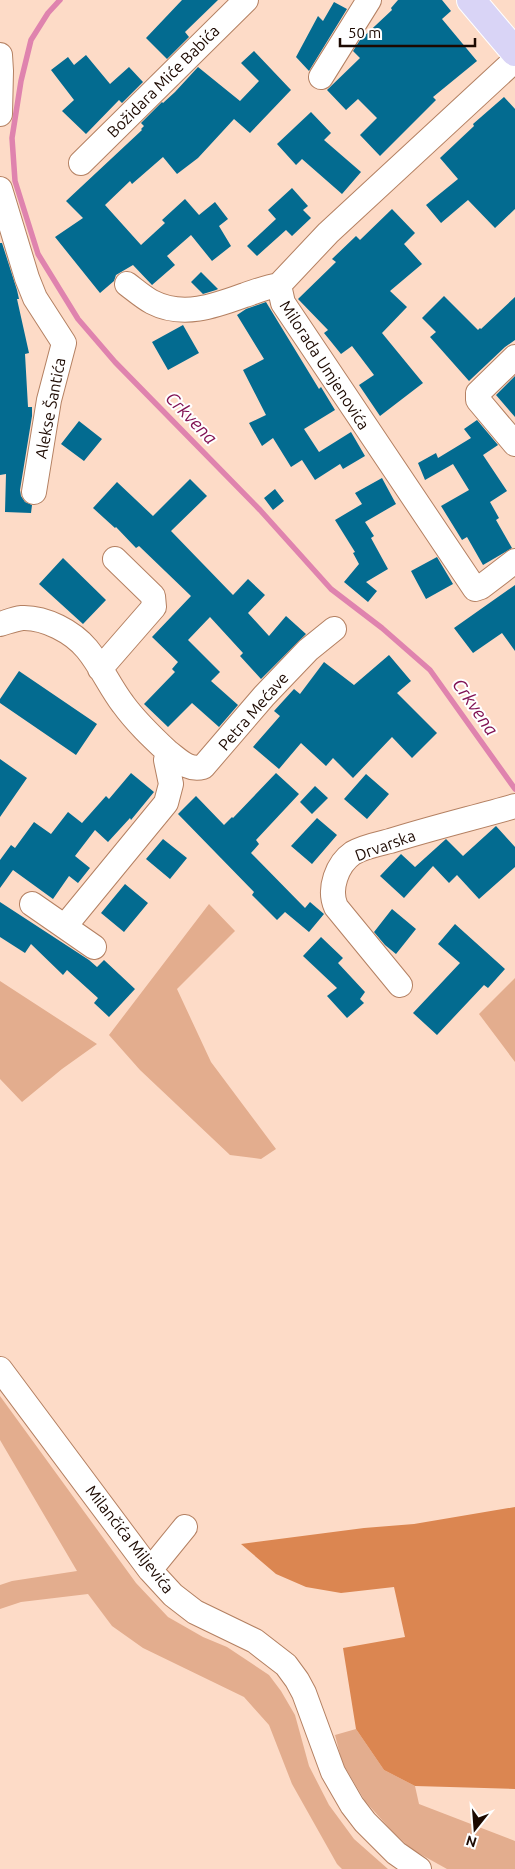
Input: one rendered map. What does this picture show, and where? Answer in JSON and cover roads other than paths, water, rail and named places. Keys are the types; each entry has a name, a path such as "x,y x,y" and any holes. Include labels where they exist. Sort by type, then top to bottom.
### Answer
{"main road":[{"path":"471,0 515,52"}],"street":[{"name":"Božidara Miće Babića","path":"81,163 246,0"},
{"path":"321,77 369,0"},
{"path":"0,55 0,114"},
{"name":"Milorada Umjenovića","path":"515,60 328,233 279,285 283,303 476,589 515,561"},
{"name":"Alekse Šantića","path":"0,189 26,278 35,298 64,343 49,400 34,492"},
{"path":"127,284 150,301 162,306 188,311 214,305 264,287 279,285"},
{"path":"515,357 478,392 478,400 515,444"},
{"path":"100,669 152,611 155,603 153,596 115,559"},
{"name":"Petra Mećave","path":"0,624 24,618 49,624 75,637 87,649 132,715 168,752 186,766 192,768 203,767 264,696 308,650 334,629"},
{"path":"65,926 166,803 171,784 166,760 168,752"},
{"name":"Drvarska","path":"400,985 336,907 332,898 332,888 341,868 355,852 414,833 514,806"},
{"path":"32,904 94,947"},
{"name":"Milančića Miljevića","path":"0,1369 150,1570 173,1595 195,1612 254,1641 286,1665 304,1693 333,1772 352,1805 365,1822 396,1853 419,1869"},
{"path":"150,1570 186,1527"}],"waterway":[{"name":"Crkvena","path":"60,0 48,13 31,40 21,81 12,138 15,181 38,254 78,319 115,362 260,510 331,589 382,628 430,670 515,789"}]}
